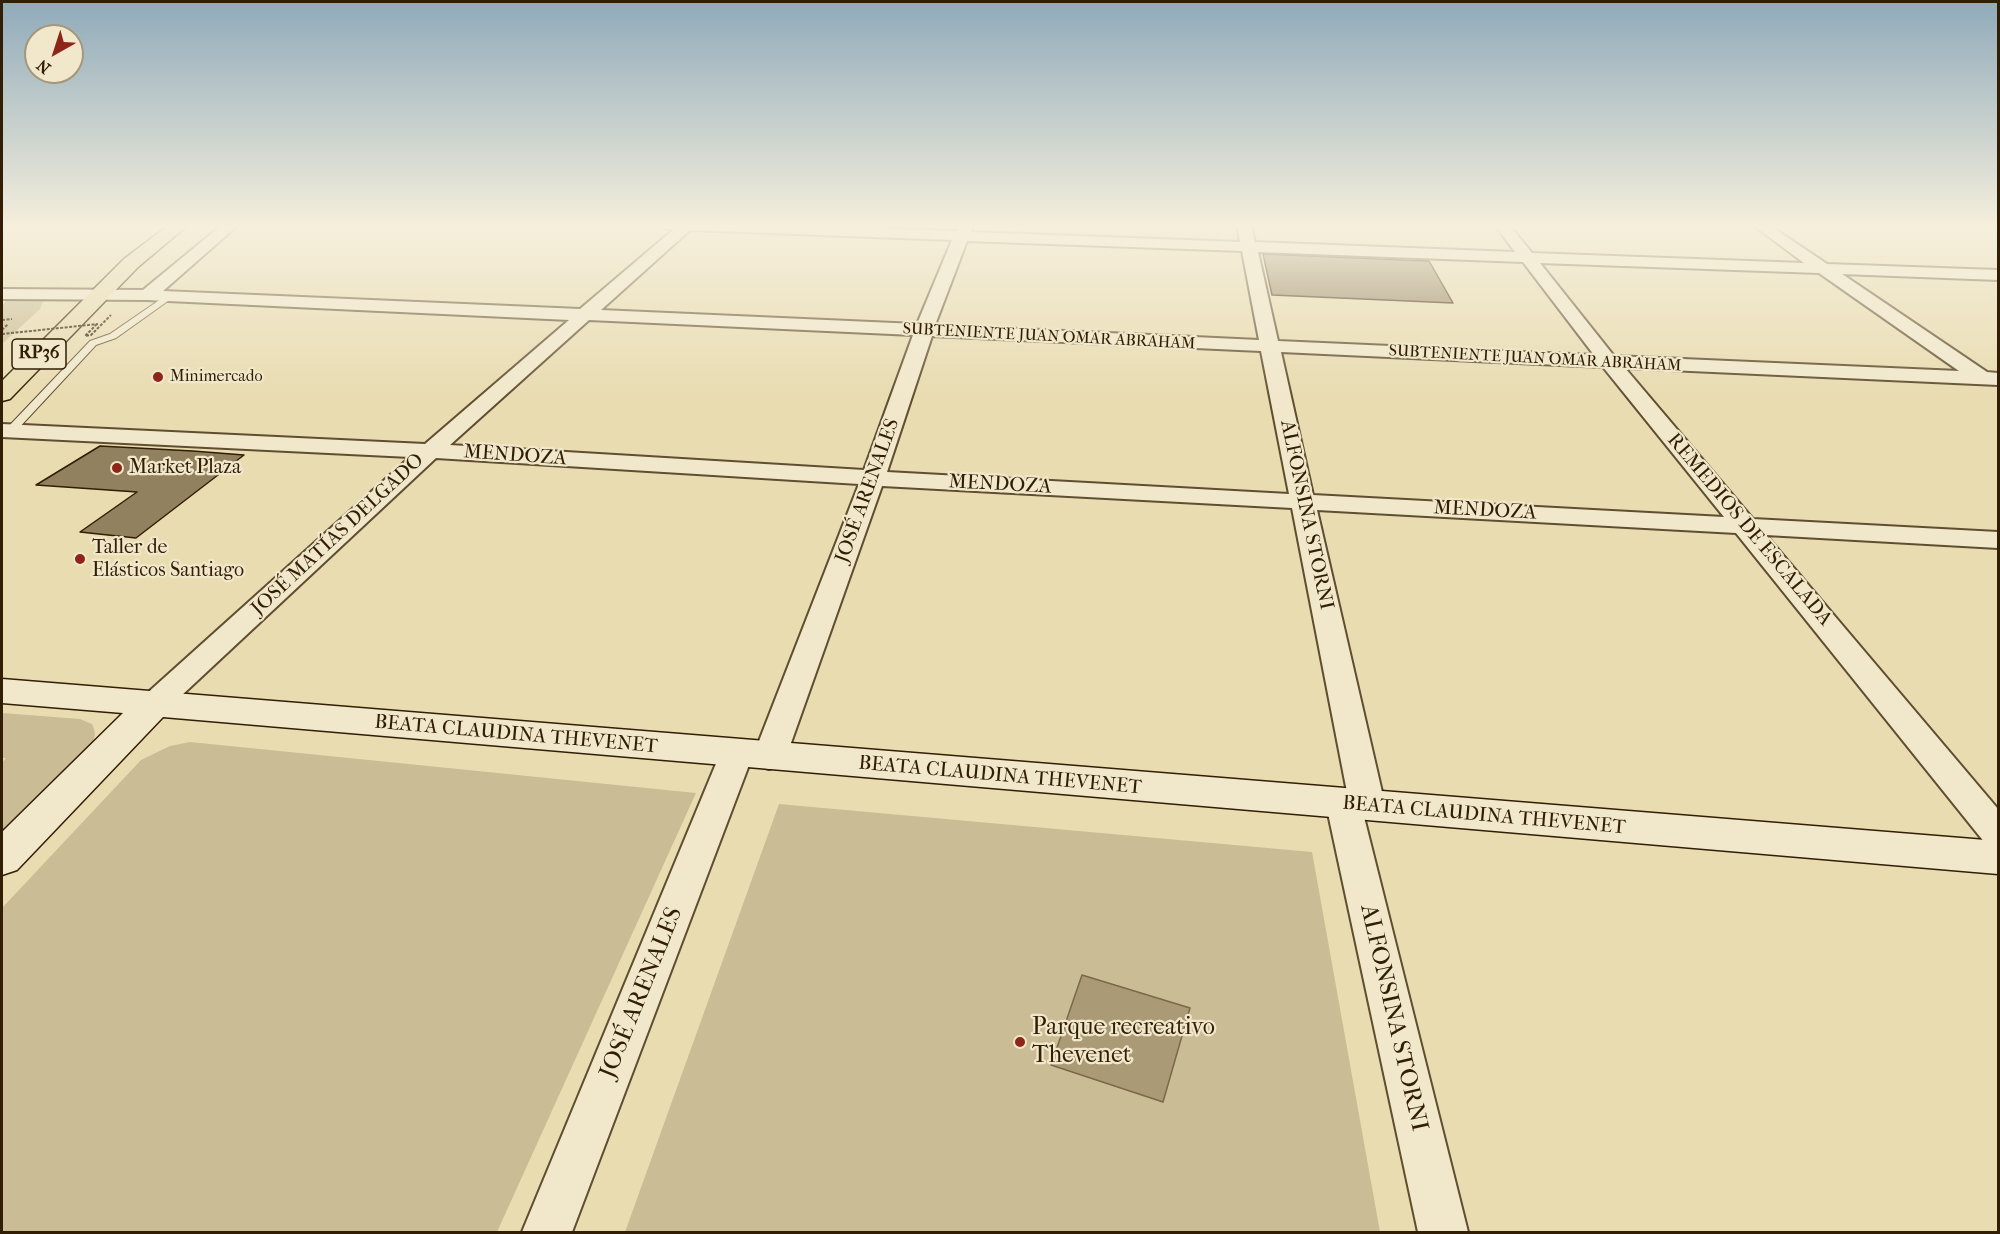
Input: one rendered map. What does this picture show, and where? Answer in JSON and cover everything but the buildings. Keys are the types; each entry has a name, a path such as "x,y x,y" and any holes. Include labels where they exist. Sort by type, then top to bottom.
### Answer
{"main road":[{"name":"RP36","path":"52,312 82,283"},
{"name":"RP36","path":"2,394 112,283"},
{"name":"BEATA CLAUDINA THEVENET","path":"2,691 1998,858"},
{"name":"JOSÉ MATÍAS DELGADO","path":"2,858 155,703"}],"street":[{"path":"147,295 162,283"},
{"name":"JOSÉ MATÍAS DELGADO","path":"155,703 430,451 620,283"},
{"name":"JOSÉ ARENALES","path":"547,1233 873,478 943,283"},
{"name":"ALFONSINA STORNI","path":"1256,283 1305,502 1355,805 1443,1233"},
{"name":"REMEDIOS DE ESCALADA","path":"1548,283 1610,363 1747,526 1998,833"},
{"path":"1843,283 1990,379 1998,390"},
{"name":"SUBTENIENTE JUAN OMAR ABRAHAM","path":"2,294 171,296 1990,379"},
{"name":"MENDOZA","path":"7,429 1998,540"}],"lane":[{"path":"7,429 93,343 113,336 171,296"}],"path":[{"path":"2,334 98,324 85,336 91,335 111,315"},
{"path":"2,320 12,319 3,325"},
{"path":"2,330 8,324 3,325"}],"shaded area":[{"path":"44,299 40,309 2,344 2,306 6,301"},
{"path":"2,713 80,719 92,724 95,735 93,742 78,763 2,837 2,763 6,758 2,758"},
{"path":"190,742 696,793 497,1232 2,1232 2,908 141,760 170,746"},
{"name":"Parque recreativo Thevenet","path":"779,804 1312,852 1380,1232 625,1232"},
{"path":"1082,975 1190,1008 1163,1102 1051,1065"}],"place":[{"name":"Minimercado","path":"158,377"},
{"name":"Market Plaza","path":"117,468"},
{"name":"Taller de Elásticos Santiago","path":"80,559"},
{"name":"Parque recreativo Thevenet","path":"1020,1042"}]}
